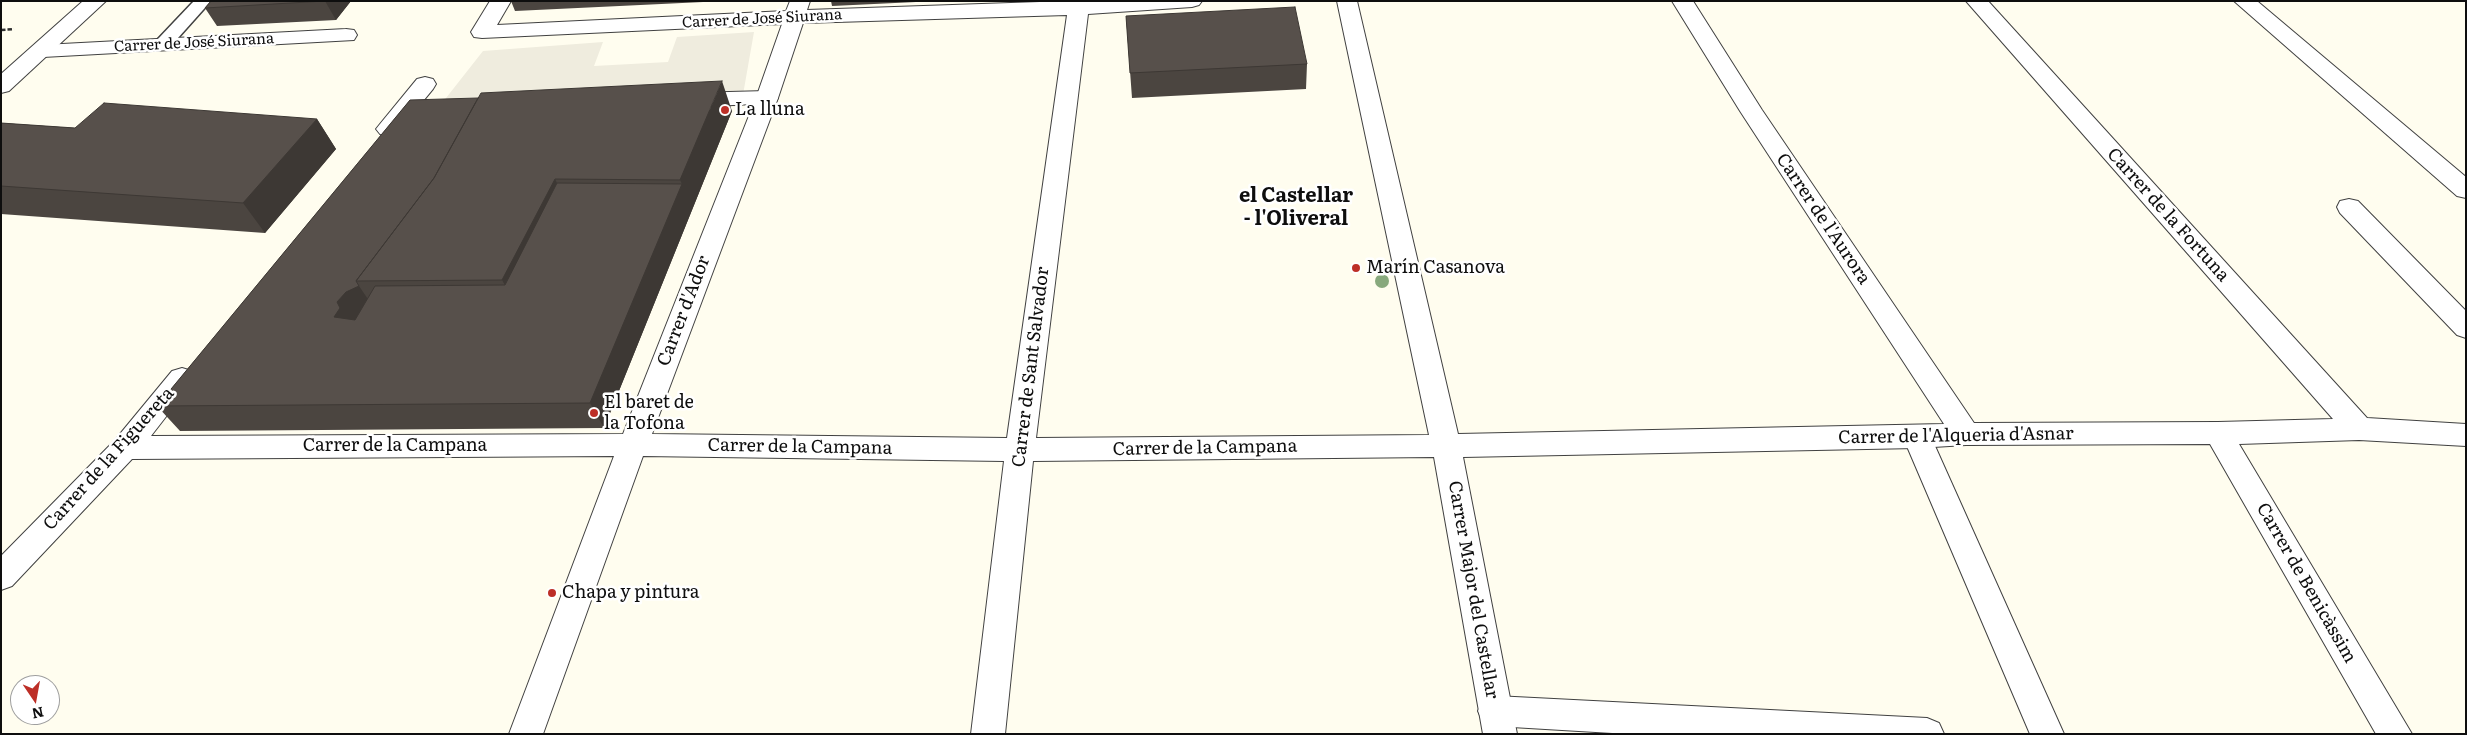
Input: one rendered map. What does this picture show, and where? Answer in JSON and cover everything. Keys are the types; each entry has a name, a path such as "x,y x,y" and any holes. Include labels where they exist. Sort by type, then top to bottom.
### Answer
{"street":[{"path":"1,86 43,51 96,1"},
{"name":"Carrer de José Siurana","path":"500,1 482,32 797,9 1079,5 1192,1"},
{"name":"Carrer Major del Castellar","path":"1347,1 1446,446 1497,722"},
{"name":"Carrer de l'Aurora","path":"1682,1 1751,111 1966,434"},
{"name":"Carrer de la Fortuna","path":"1976,1 2359,430"},
{"path":"2244,1 2466,190"},
{"name":"Carrer de Sant Salvador","path":"988,734 1020,450 1079,5"},
{"name":"Carrer d'Ador","path":"526,734 633,445 767,98 797,9"},
{"name":"Carrer de José Siurana","path":"43,51 346,35"},
{"path":"370,151 424,84"},
{"path":"666,102 767,98"},
{"path":"402,113 427,111"},
{"path":"2349,206 2466,328"},
{"name":"Carrer de la Figuereta","path":"1,577 124,448 200,356"},
{"name":"Carrer de l'Alqueria d'Asnar","path":"1446,446 1917,437 1966,434 2218,433 2359,430 2466,435"},
{"name":"Carrer de Benicàssim","path":"2218,433 2395,734"},
{"path":"1917,437 2047,734"},
{"name":"Carrer de la Campana","path":"124,448 633,445 1020,450 1446,446"},
{"path":"1497,722 1924,734"}],"lane":[{"path":"163,44 203,1"}],"shaded area":[{"path":"754,32 741,106 424,126 483,51 603,42 594,66 668,62 677,37"}],"building":[{"path":"211,1 325,1 205,8"},
{"path":"1295,7 1307,64 1130,73 1126,16"},
{"path":"722,81 680,180 555,179 502,280 356,281 434,178 481,93"},
{"path":"478,98 434,178 356,281 359,286 346,292 337,302 340,308 334,317 355,320 375,286 505,285 557,183 682,184 590,403 157,406 410,100"},
{"path":"104,103 317,119 243,203 1,186 1,123 75,128"}],"place":[{"name":"La lluna","path":"725,110"},
{"name":"Marín Casanova","path":"1356,268"},
{"name":"El baret de la Tofona","path":"594,413"},
{"name":"Chapa y pintura","path":"552,593"}],"district":[{"name":"el Castellar - l'Oliveral","path":"1296,208"}]}
